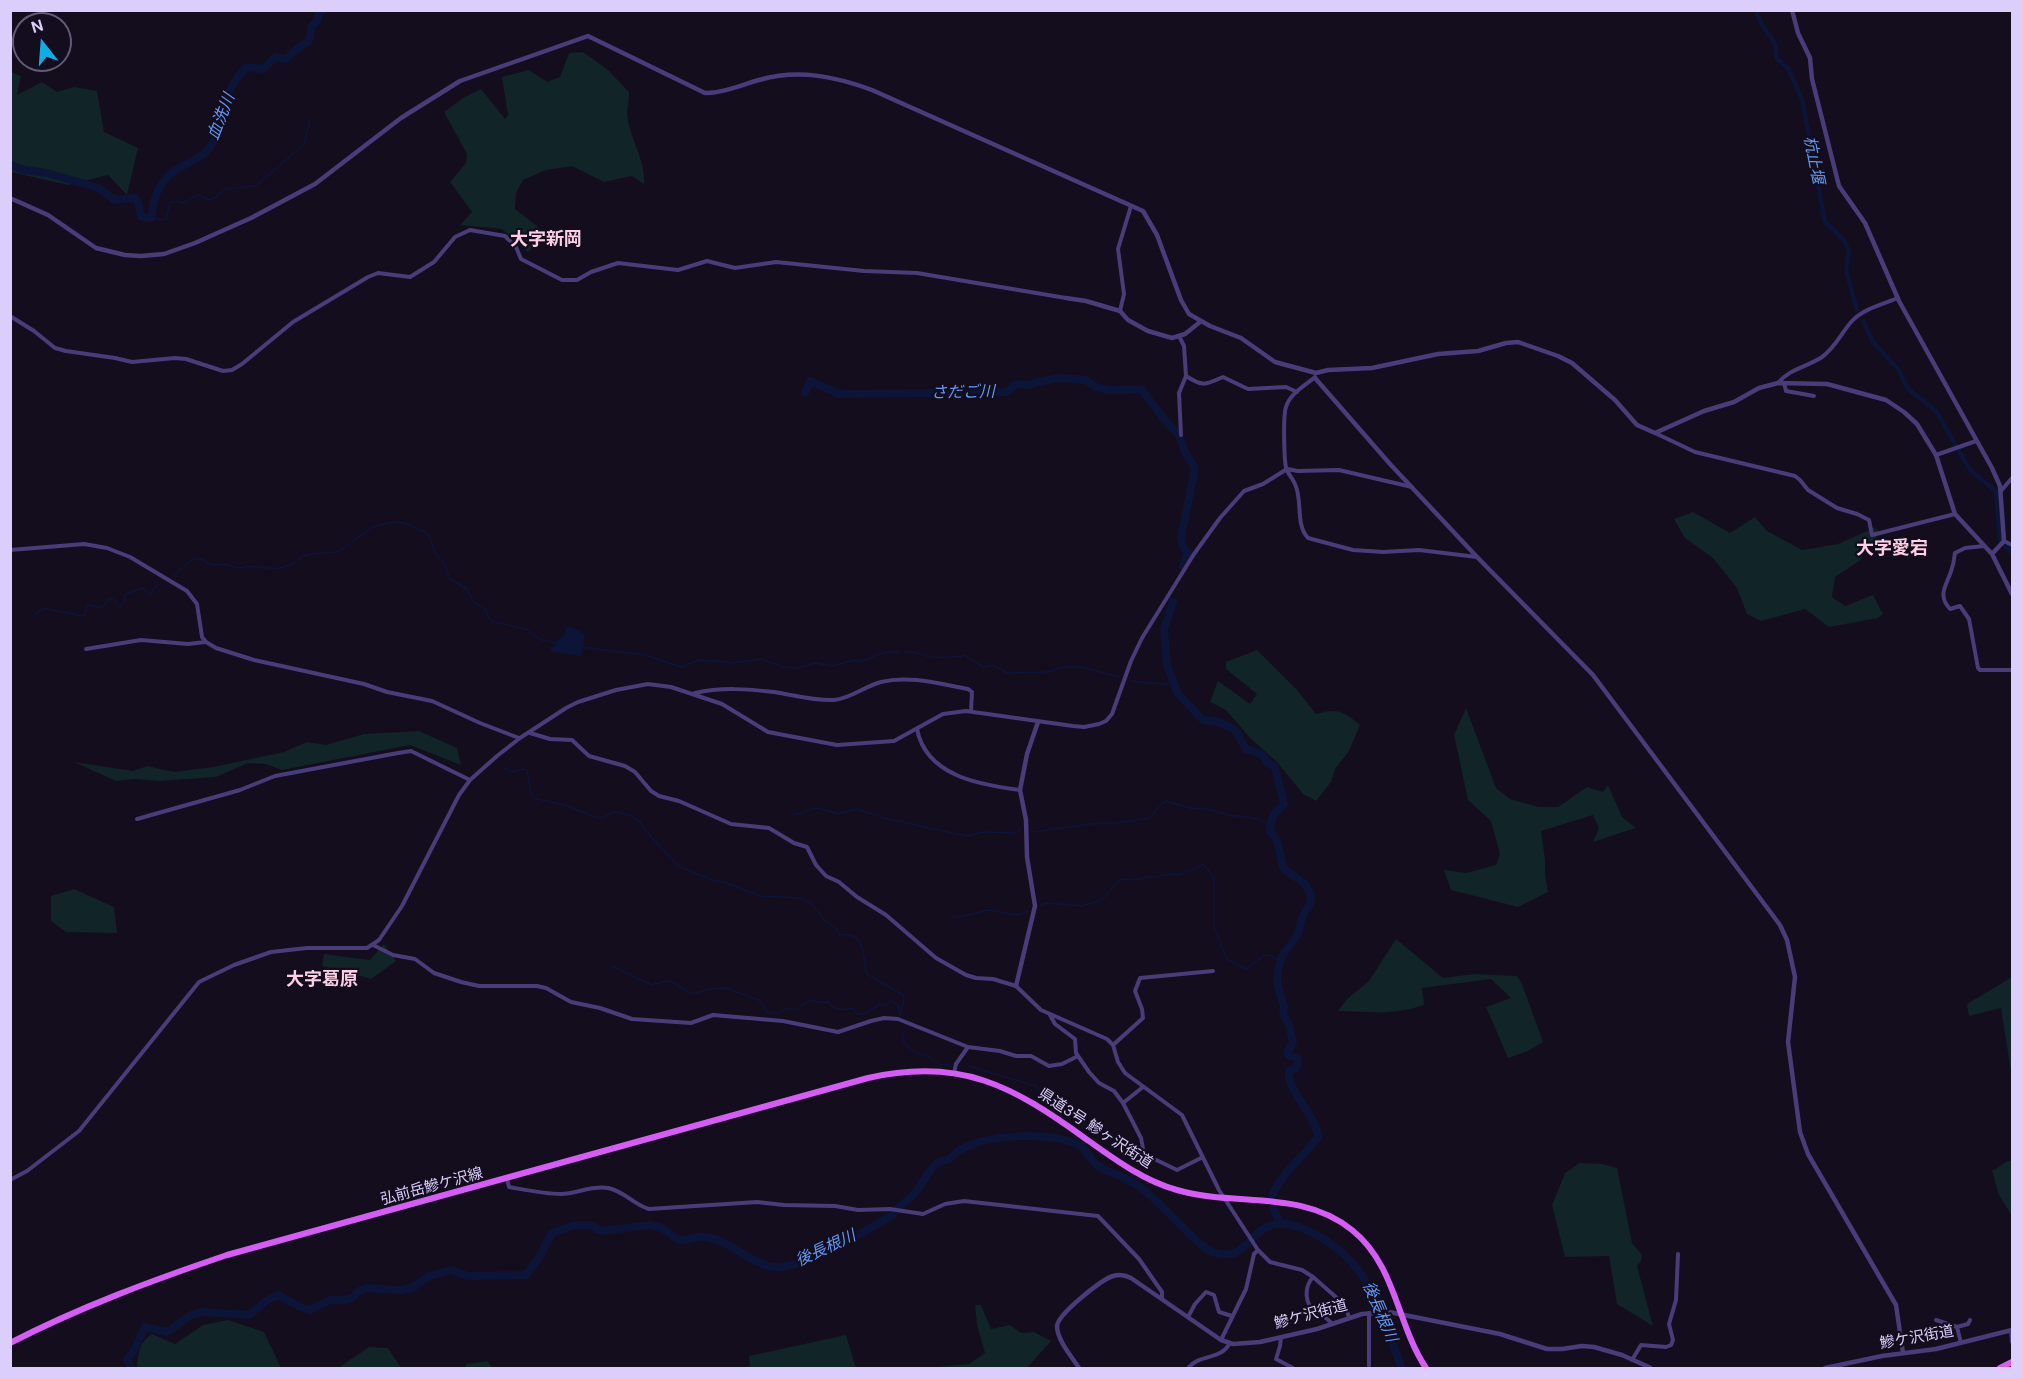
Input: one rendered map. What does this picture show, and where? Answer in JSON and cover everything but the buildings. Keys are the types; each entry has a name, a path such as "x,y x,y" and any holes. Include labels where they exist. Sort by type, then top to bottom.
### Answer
{"main road":[{"name":"県道3号 鰺ヶ沢街道","path":"868,1078 909,1071 954,1072 984,1080 1021,1095 1102,1151 1152,1181 1177,1190 1224,1198 1298,1204 1327,1214 1359,1236 1372,1251 1383,1268 1402,1313"},
{"name":"弘前岳鰺ケ沢線","path":"10,1343 61,1317 209,1261 868,1078"},
{"path":"1402,1313 1415,1348 1426,1368"},
{"path":"2000,1368 2013,1362"}],"street":[{"path":"1792,10 1798,33 1810,58 1812,79 1839,186 1865,223 1898,298 1961,409 1992,468 2001,491 2003,543 1992,554"},
{"path":"10,198 48,215 96,248 125,255 164,254 260,214 315,184 401,118 460,81 588,36 705,93 718,93 761,80 803,74 844,80 872,90 1143,212 1157,235 1181,300 1189,314 1200,322 1241,338 1275,362 1316,376 1412,487 1593,675 1780,925 1787,940 1795,977 1788,1042 1800,1132 1808,1154 1896,1305 1903,1353"},
{"path":"1120,311 1124,294 1118,249 1131,206"},
{"path":"10,316 55,348 66,351 132,362 186,359 215,369 232,370 259,352 293,322 368,277 378,273 410,277 434,262 455,237 470,230 477,230 505,236 516,247 521,259 562,280 577,280 591,272 618,263 678,270 706,261 735,268 776,262 864,271 917,273 1066,298 1120,311 1128,320 1148,331 1172,338 1193,330 1200,322"},
{"path":"1781,383 1784,375 1822,357 1836,345 1851,321 1862,312 1898,298"},
{"path":"1179,336 1184,346 1186,376 1179,393 1181,435"},
{"path":"1477,557 1419,550 1383,552 1353,550 1308,538 1300,525 1301,512 1296,486 1287,469 1285,408 1297,392 1316,376 1328,370 1372,368 1438,354 1478,351 1518,342 1572,363 1615,400 1642,429 1695,452 1795,476 1808,490 1836,508 1869,520 1872,535 1955,514"},
{"path":"1186,376 1199,384 1210,383 1223,377 1248,388 1286,387 1297,392"},
{"path":"1781,383 1786,391 1814,396"},
{"path":"1655,434 1704,411 1734,402 1759,388 1781,383 1827,384 1886,400 1917,424 1936,455 1955,514 1992,554 2013,594"},
{"path":"1936,455 1976,441"},
{"path":"10,1180 27,1171 79,1131 199,982 258,955 283,949 367,948 373,945 383,936 402,906 459,795 470,780 520,738 578,702 616,690 648,684 671,687 722,704 768,732 837,745 894,741 943,714 971,711 1084,727 1106,721 1112,714 1142,638 1201,545 1220,518 1244,491 1263,484 1287,469 1339,470 1412,487"},
{"path":"2001,491 2013,478"},
{"path":"2003,543 2013,545"},
{"path":"10,550 84,544 106,548 130,557 187,591 197,604 200,631 206,642 216,648 254,660 432,701 520,738"},
{"path":"1984,546 1965,548 1955,553 1953,567 1942,590 1943,598 1950,609 1960,606 1969,619 1978,668 1980,670 2013,670"},
{"path":"86,649 141,640 188,644 206,642"},
{"path":"693,694 708,690 749,690 817,700 835,700 882,682 925,681 968,689 972,692 971,711"},
{"path":"1016,986 1035,906 1027,856 1026,820 1020,790 1027,754 1038,722"},
{"path":"917,729 919,742 932,759 945,770 962,779 1020,790"},
{"path":"530,733 550,739 573,740 589,756 625,766 635,772 651,791 659,796 679,801 731,824 769,828 778,832 794,843 807,848 816,865 826,876 885,915 936,958 966,975 993,979 1016,986 1041,1010 1107,1039 1113,1045 1118,1062 1125,1073 1182,1115 1224,1198 1258,1250 1270,1262 1302,1270 1313,1277 1337,1298 1349,1317"},
{"path":"137,819 240,790 275,776 398,753 411,752 470,780"},
{"path":"373,945 393,955 415,959 434,973 461,982 479,986 537,986 546,988 571,1002 632,1019 691,1023 713,1015 783,1022 838,1032 884,1018 898,1019 968,1047 1000,1051 1016,1056 1031,1056 1049,1066 1062,1064 1078,1056"},
{"path":"1113,1045 1143,1018 1135,991 1140,978 1213,970"},
{"path":"1050,1014 1055,1024 1075,1040 1078,1056 1099,1083 1114,1091 1123,1103 1141,1138 1144,1154 1177,1170 1203,1157"},
{"path":"954,1072 956,1064 968,1047"},
{"path":"1123,1103 1143,1087"},
{"path":"507,1179 509,1186 563,1194 607,1188 628,1196 642,1207 649,1209 757,1202 835,1206 858,1210 890,1209 923,1214 945,1204 964,1201 1098,1216 1138,1258 1162,1292 1162,1299"},
{"path":"1221,1340 1246,1289 1254,1254 1258,1250"},
{"path":"1632,1361 1641,1345 1666,1347 1671,1345 1673,1340 1668,1324 1676,1300 1678,1254"},
{"name":"鰺ケ沢街道","path":"1079,1368 1058,1330 1059,1321 1067,1311 1105,1281 1118,1275 1131,1278 1221,1340 1230,1343 1251,1343 1332,1324 1371,1312 1389,1312 1508,1336 1547,1349 1594,1347 1622,1355 1651,1368"},
{"path":"1313,1277 1307,1289 1309,1304 1316,1312 1327,1317 1332,1324"},
{"path":"1188,1317 1195,1304 1206,1292 1214,1296 1219,1312 1232,1316"},
{"path":"1369,1366 1371,1312"},
{"path":"1936,1320 1957,1327 1968,1324 1970,1320"},
{"path":"1957,1327 1961,1343"},
{"path":"2012,1330 2013,1342"},
{"name":"鰺ケ沢街道","path":"1825,1368 1925,1351 2012,1330"},
{"path":"1281,1336 1276,1359 1293,1368"},
{"path":"1188,1368 1196,1360 1218,1355 1227,1349 1230,1343"}],"green space":[{"path":"583,52 607,69 629,92 628,121 641,160 644,184 632,176 604,182 572,166 546,170 523,180 516,193 515,209 546,233 528,252 502,229 460,225 472,212 450,182 466,163 467,154 444,112 463,98 481,89 505,119 508,115 502,77 529,70 547,82 560,77 569,53"},
{"path":"11,72 21,76 17,95 42,82 57,92 74,87 97,91 104,132 138,148 127,195 108,175 68,185 11,172"},
{"path":"1693,512 1730,533 1755,517 1767,531 1802,550 1838,544 1874,528 1880,532 1859,561 1835,577 1832,597 1845,606 1873,595 1883,614 1878,618 1829,627 1805,609 1761,621 1747,614 1737,588 1713,558 1685,538 1674,519"},
{"path":"1257,650 1297,690 1316,714 1329,711 1340,712 1360,725 1349,751 1335,769 1331,782 1316,801 1303,794 1277,762 1251,739 1226,710 1210,702 1218,681 1250,704 1257,694 1226,669 1226,662"},
{"path":"1466,708 1496,788 1510,799 1539,807 1558,807 1587,787 1603,792 1608,785 1622,817 1636,828 1593,842 1599,828 1593,815 1541,831 1548,892 1518,907 1451,890 1444,870 1466,873 1496,865 1500,854 1491,821 1468,800 1454,735"},
{"path":"419,731 457,748 461,765 410,745 282,770 265,764 248,763 216,777 159,781 135,779 116,781 74,762 133,771 147,766 174,772 213,767 284,752 307,742 326,745 364,734"},
{"path":"74,889 114,907 117,933 66,932 51,921 51,896"},
{"path":"1396,939 1443,978 1474,974 1517,976 1543,1042 1528,1051 1508,1058 1486,1007 1511,998 1491,979 1422,988 1424,1005 1413,1008 1382,1012 1338,1011 1347,999 1369,981"},
{"path":"384,944 396,961 371,979 322,966 324,954 370,960"},
{"path":"2012,977 2012,1078 2001,1008 1969,1016 1967,1004"},
{"path":"2012,1161 2012,1216 1999,1195 1992,1171"},
{"path":"1580,1163 1602,1164 1617,1168 1632,1243 1642,1255 1637,1266 1653,1326 1617,1304 1609,1256 1565,1257 1552,1205 1565,1173"},
{"path":"975,1305 981,1305 991,1329 1010,1325 1021,1333 1034,1332 1051,1341 1027,1368 926,1368 969,1364 985,1353 977,1325"},
{"path":"228,1320 264,1332 281,1368 137,1368 142,1345 152,1334 175,1344 203,1325"},
{"path":"846,1335 856,1368 750,1368 749,1356"},
{"path":"369,1347 388,1348 401,1368 338,1368"},
{"path":"488,1361 492,1368 465,1368 466,1364"}],"water":[{"path":"571,627 585,635 581,656 552,652 550,648 565,635 566,628"}],"waterway":[{"name":"血洗川","path":"10,165 99,188 115,200 135,198 141,216 152,217 156,195 163,182 174,171 204,153 215,140 227,97 240,74 247,67 263,69 276,57 285,59 308,42 311,27 323,10"},
{"name":"杭止堰","path":"1757,13 1775,44 1777,59 1788,68 1802,99 1825,222 1844,240 1849,252 1846,270 1857,310"},
{"path":"152,217 166,219 170,203 178,201 183,203 198,195 209,200 224,190 257,185 304,144 310,119"},
{"name":"杭止堰","path":"1863,321 1873,342 1898,369 1908,389 1936,411 1970,470 1996,491 2000,540 2012,553"},
{"name":"さだご川","path":"805,393 810,381 839,394 1007,392 1016,384 1030,385 1060,378 1086,380 1096,387 1109,390 1141,389 1177,433"},
{"name":"さだご川","path":"1180,438 1195,468 1181,537 1183,547 1188,553 1183,566"},
{"path":"173,576 193,559 201,559 212,565 277,569 292,564 303,556 338,552 373,527 393,522 404,523 425,532 430,537 435,553 444,563 450,579 467,589 474,602 486,610 493,622 526,629 541,640 555,643"},
{"path":"35,614 48,609 82,616 85,615 87,605 101,608 108,600 114,599 120,606 126,601 124,596 126,594 142,588 150,595 160,584"},
{"name":"さだご川","path":"1173,602 1164,629 1167,665 1178,694 1203,720 1216,721 1232,728 1246,749 1261,754 1275,767 1284,804 1274,814 1269,830 1277,840 1283,868 1305,884 1311,895 1310,904 1302,917 1298,934 1282,956 1277,982 1284,1007 1283,1014 1289,1025 1293,1043 1287,1052 1288,1055 1297,1058 1298,1064 1296,1068 1289,1071 1289,1079 1312,1120 1318,1137 1287,1172 1272,1195"},
{"path":"581,647 645,655 681,667 699,660 735,663 760,659 784,667 798,668 815,663 832,666 854,660 860,662 883,653 899,652"},
{"path":"905,652 933,657 965,655 983,667 993,665 1007,673 1046,672 1069,666 1120,677"},
{"path":"1131,681 1175,685"},
{"path":"503,767 511,772 527,770 531,794 537,799 568,806 594,817 601,818 615,812 629,815 640,822 678,866 711,880 724,882 760,896 801,898 811,903 825,921 837,929 840,935 849,935 858,940 863,951 867,974 903,995 900,1017"},
{"path":"1033,832 1149,818 1162,803 1167,801 1193,809 1206,809 1257,819 1267,823 1269,830"},
{"path":"794,815 817,808 838,814 857,809 884,818 968,836 983,832 1016,833 1021,828"},
{"path":"1040,906 1046,903 1082,906 1102,900 1118,881 1123,879 1180,875 1203,864 1214,877 1214,927 1227,959 1246,969 1265,955 1272,956 1280,963"},
{"path":"954,918 988,910 1018,915 1029,911"},
{"path":"612,966 652,985 665,981 672,982 692,994 725,988 759,1000 767,1012 778,1014 786,1008 795,1010 811,1001 829,1002 833,1007 843,1010 852,1008 857,1014 862,1015 891,1001 898,1005 900,1014"},
{"path":"902,1030 903,1041 914,1052 929,1057 940,1065 947,1064 952,1067"},
{"path":"968,1066 1036,1086 1046,1102 1061,1110 1070,1111 1084,1124 1083,1130"},
{"name":"後長根川","path":"898,1208 915,1193 937,1163 949,1159 972,1145 1017,1136 1063,1139 1082,1147 1100,1167 1126,1179 1148,1193 1206,1249 1212,1252 1223,1254 1238,1252 1261,1231 1279,1223 1299,1227 1329,1243 1346,1256 1370,1289 1402,1368"},
{"name":"後長根川","path":"1083,1142 1086,1150"},
{"name":"さだご川","path":"1274,1209 1280,1224"},
{"name":"後長根川","path":"131,1368 127,1359 145,1327 167,1332 191,1315 203,1312 249,1315 266,1301 278,1295 310,1310 330,1300 345,1300 353,1297 359,1291 367,1288 401,1290 412,1288 429,1276 451,1270 468,1276 526,1275 552,1233 575,1225 590,1225 601,1231 650,1225 662,1228 679,1240 695,1237 714,1239 760,1263 781,1267 796,1264 831,1250 893,1215"}],"district":[{"name":"大字新岡","path":"546,240"},
{"name":"大字愛宕","path":"1892,549"},
{"name":"大字葛原","path":"322,980"}]}
